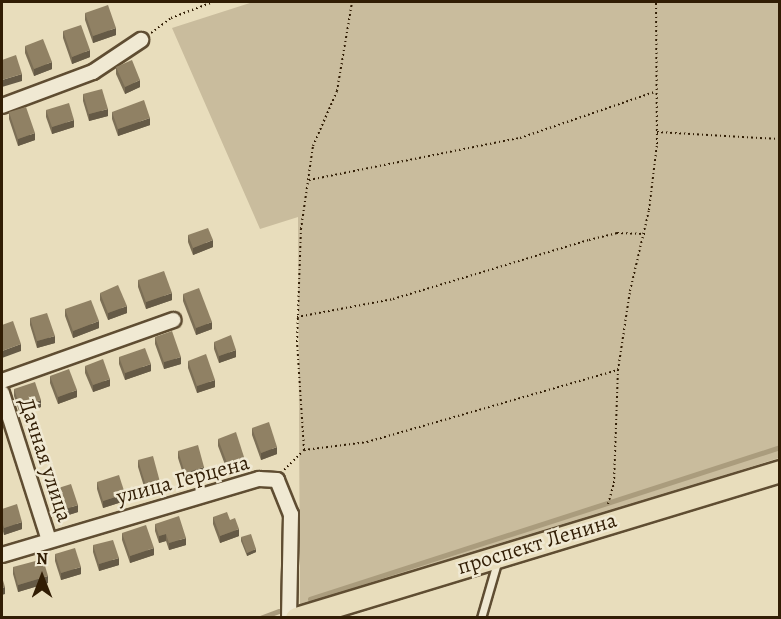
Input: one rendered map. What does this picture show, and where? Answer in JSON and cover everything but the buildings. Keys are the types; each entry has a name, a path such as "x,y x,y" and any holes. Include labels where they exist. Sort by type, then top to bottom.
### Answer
{"main road":[{"name":"проспект Ленина","path":"296,618 780,471"}],"street":[{"path":"2,106 93,72 141,40"},
{"path":"2,381 173,320"},
{"name":"Дачная улица","path":"2,393 49,540"},
{"name":"улица Герцена","path":"2,555 259,479 277,480 291,514 289,618"}],"lane":[{"path":"481,618 499,557"}],"path":[{"path":"141,40 171,18 213,2"},
{"path":"304,450 297,317 298,265 313,146 337,91 352,2"},
{"path":"603,523 614,483 618,370 630,291 645,234 657,132 654,92 656,2"},
{"path":"308,180 520,138 654,92"},
{"path":"657,132 780,140"},
{"path":"297,317 393,299 608,236 645,234"},
{"path":"277,480 304,450 367,442 618,370"}],"shaded area":[{"path":"253,2 779,2 779,458 300,609 298,217 260,229 172,28"}],"waterway":[{"path":"310,599 780,447"},
{"path":"260,618 279,611"}]}
